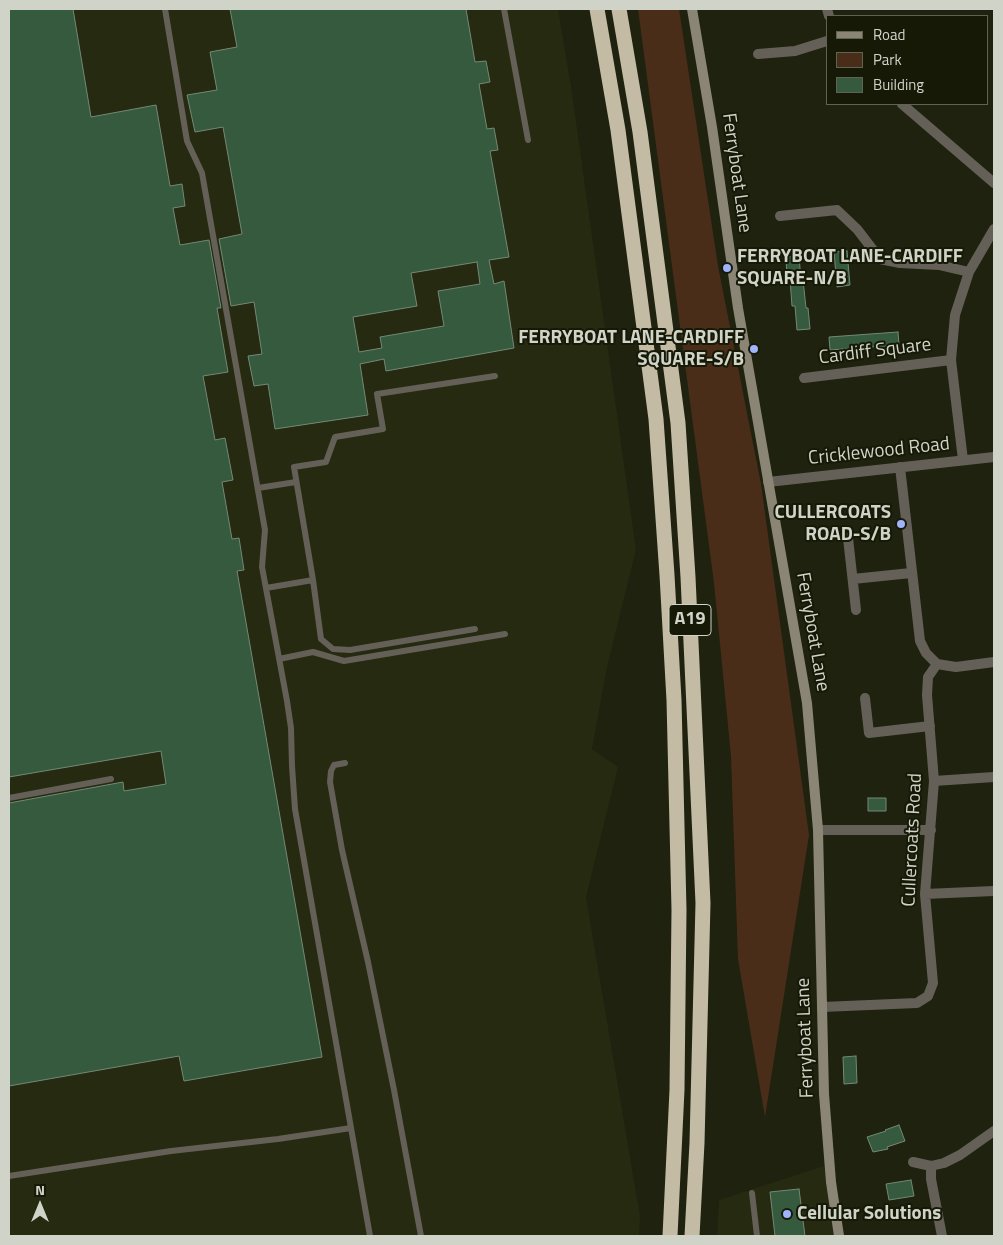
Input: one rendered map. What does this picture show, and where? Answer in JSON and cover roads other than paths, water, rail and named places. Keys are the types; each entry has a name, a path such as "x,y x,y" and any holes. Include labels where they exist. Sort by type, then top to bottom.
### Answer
{"highway":[{"name":"A19","path":"597,9 618,130 656,419 667,575 674,700 679,910 677,1090 670,1236"},
{"name":"A19","path":"619,9 640,132 678,423 688,578 703,903 697,1143 692,1236"}],"street":[{"name":"Ferryboat Lane","path":"692,9 712,127 738,308 807,703 818,830 824,1094 831,1182 839,1236"},
{"path":"758,54 796,51 826,41"},
{"path":"903,105 994,183"},
{"path":"780,216 837,210 857,229 880,259 900,263 939,265 969,272"},
{"path":"963,460 951,360 955,316 969,272 994,229"},
{"name":"Cardiff Square","path":"804,378 951,360"},
{"name":"Cricklewood Road","path":"768,482 994,457"},
{"path":"900,467 920,641 926,653 937,664 956,667 994,662"},
{"path":"848,538 856,610"},
{"path":"853,579 911,573"},
{"name":"Cullercoats Road","path":"822,1007 917,1003 928,996 933,983 925,894 934,781 927,695 928,677 937,664"},
{"path":"865,698 870,733 930,726"},
{"path":"934,781 994,777"},
{"path":"818,830 931,830"},
{"path":"925,894 994,891"},
{"path":"912,1162 931,1166 944,1163 960,1155 994,1131"},
{"path":"931,1166 931,1179 942,1236"}],"lane":[{"path":"165,9 187,141 202,173 258,488 265,530 262,567 291,728 295,809 370,1236"},
{"path":"504,9 528,140"},
{"path":"475,629 350,650 333,649 321,639 294,467 326,462 335,437 383,429 377,394 495,376"},
{"path":"258,488 296,482"},
{"path":"266,588 313,580"},
{"path":"279,658 313,652 344,661 505,634"},
{"path":"345,762 334,765 330,771 330,782 342,850 368,962 394,1090 421,1236"},
{"path":"9,798 112,779"},
{"path":"9,1176 171,1151 351,1128"},
{"path":"752,1193 757,1236"}],"place":[{"name":"FERRYBOAT LANE-CARDIFF SQUARE-N/B","path":"727,268"},
{"name":"FERRYBOAT LANE-CARDIFF SQUARE-S/B","path":"754,349"},
{"name":"CULLERCOATS ROAD-S/B","path":"901,524"},
{"name":"Cellular Solutions","path":"787,1214"}]}
